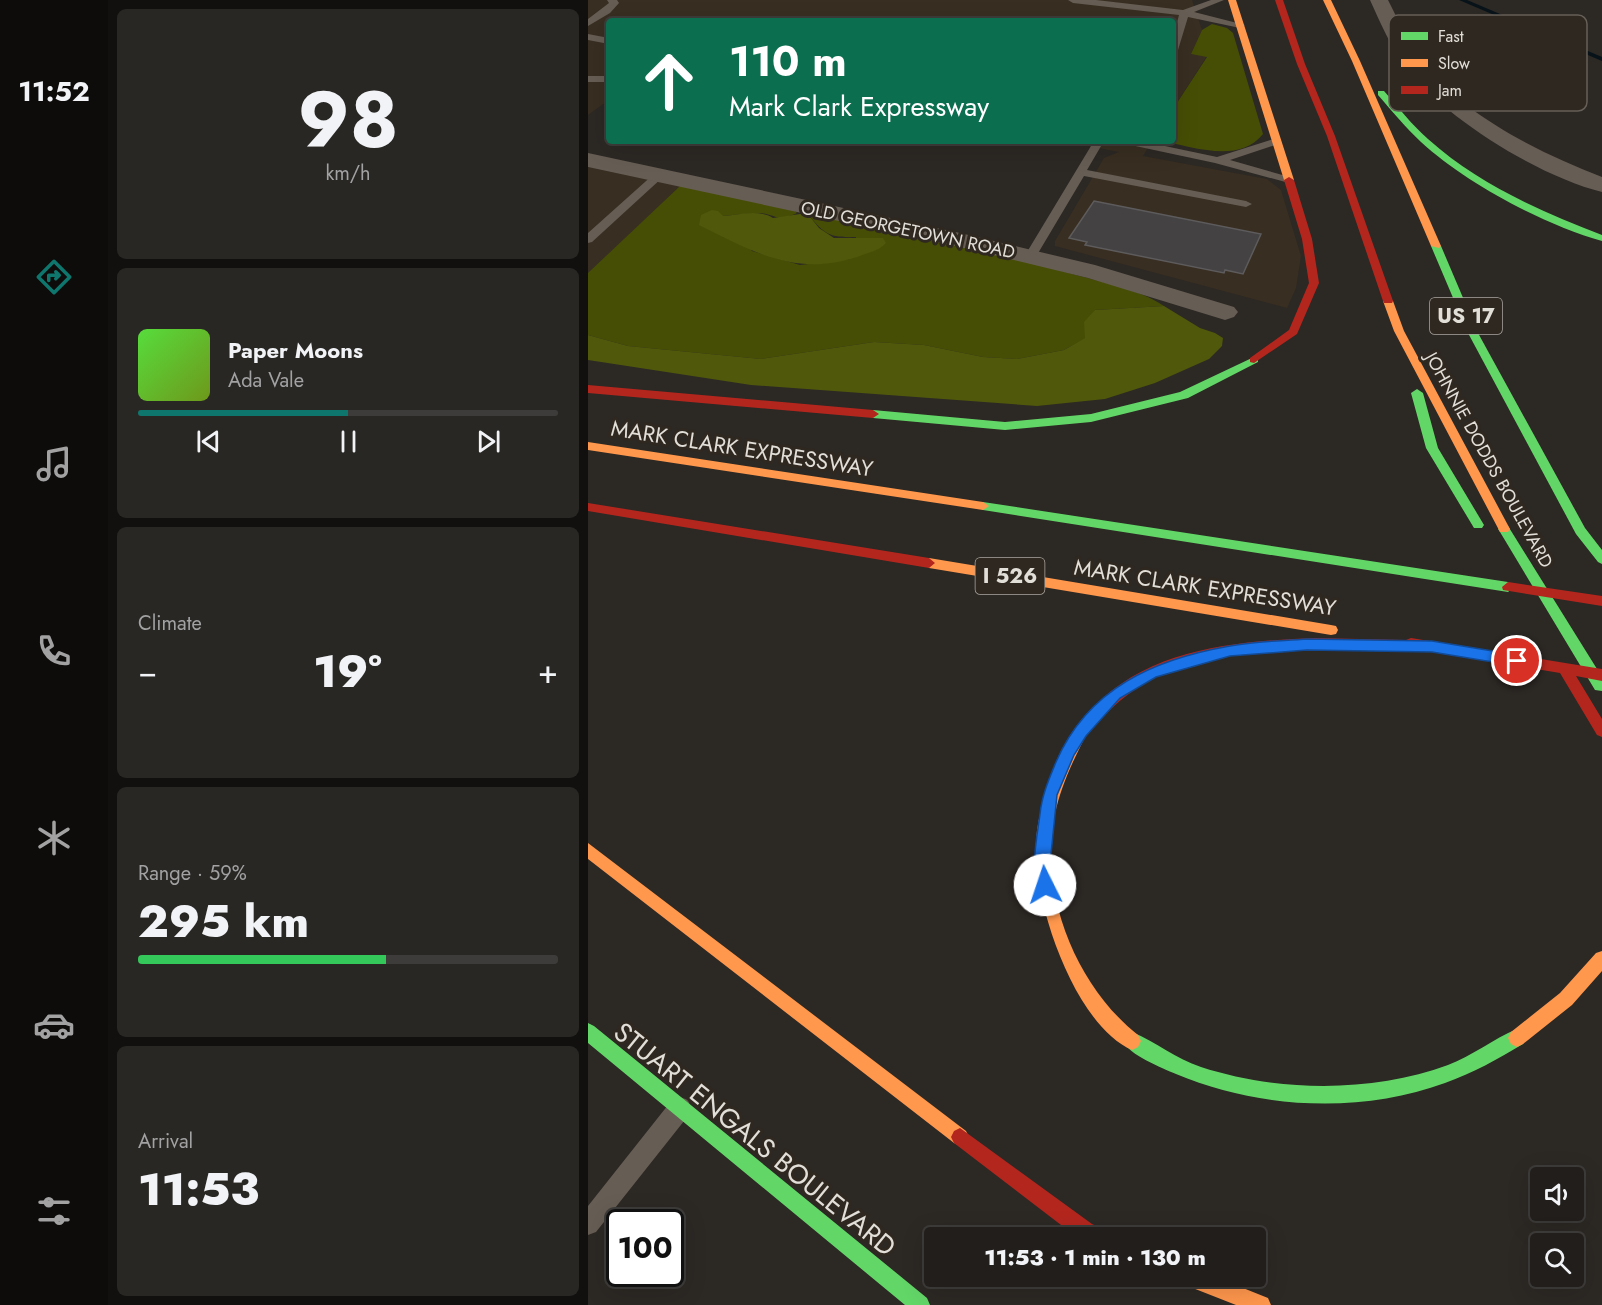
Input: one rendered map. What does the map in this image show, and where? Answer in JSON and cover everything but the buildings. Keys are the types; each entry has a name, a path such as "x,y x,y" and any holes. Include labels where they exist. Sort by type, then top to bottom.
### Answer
{"main road":[{"path":"588,389 1005,426 1091,418 1184,394 1236,370 1293,332 1314,283 1307,239 1232,0"},
{"path":"1263,0 1301,64"},
{"name":"JOHNNIE DODDS BOULEVARD","path":"1279,0 1301,64 1331,136 1399,331 1503,528 1602,690"},
{"name":"US 17","path":"1327,0 1356,61 1473,333 1580,531 1602,559"},
{"path":"1356,61 1389,102"},
{"path":"1396,111 1405,122 1446,158 1484,183 1542,214 1602,238"},
{"path":"1399,331 1432,448 1483,534"},
{"name":"MARK CLARK EXPRESSWAY","path":"588,446 1602,601"},
{"name":"MARK CLARK EXPRESSWAY","path":"588,507 1602,675"},
{"path":"1506,573 1524,602"},
{"path":"1432,646 1307,645 1230,651 1152,672 1115,694 1081,731 1068,752 1050,795 1045,822 1043,854 1045,885 1052,916 1072,966 1086,992 1102,1014 1126,1037 1156,1056 1193,1074 1264,1090 1309,1096 1361,1095 1439,1078 1496,1052 1539,1025 1579,989 1602,959"},
{"path":"1554,652 1602,731"},
{"path":"588,850 993,1163 1080,1227"},
{"name":"STUART ENGALS BOULEVARD","path":"588,1032 920,1305"},
{"path":"1215,1287 1261,1305"}],"street":[{"path":"1379,0 1389,18"},
{"path":"1465,111 1486,127 1533,155 1602,185"},
{"name":"OLD GEORGETOWN ROAD","path":"588,160 1106,275 1225,312"}],"lane":[{"path":"588,23 607,11 614,3 612,0"},
{"path":"1073,0 1184,14 1240,25"},
{"path":"1184,14 1219,0"},
{"path":"1176,42 1184,14"},
{"path":"588,37 606,40"},
{"path":"588,79 606,79"},
{"path":"1217,160 1252,151 1276,141"},
{"path":"1030,257 1098,144"},
{"path":"1140,144 1217,160 1289,180"},
{"path":"1082,172 1246,204"},
{"path":"588,239 659,176"},
{"path":"588,1224 680,1108"}],"shaded area":[{"path":"588,0 1192,0 1202,30 1191,54 1207,56 1176,104 1176,18 606,18 606,102 588,115"},
{"path":"1078,144 1150,144 1143,156 1267,179 1281,190 1301,256 1296,288 1287,308 1055,246 1055,241 1104,158 1119,152"},
{"path":"588,167 680,186 588,274"}],"green space":[{"path":"1212,24 1227,28 1233,33 1263,134 1242,149 1216,151 1176,144 1176,104 1207,57 1191,54 1202,30"},
{"path":"680,186 794,210 797,213 784,217 759,213 723,216 752,251 800,265 850,259 856,237 839,237 828,233 818,226 807,213 1037,264 1130,290 1164,306 1095,310 1086,338 1064,350 1017,359 983,357 924,345 874,342 761,359 628,346 588,335 588,273"},
{"path":"712,210 718,211 723,216 756,213 773,218 807,213 819,228 834,238 883,238 886,243 873,252 835,262 794,263 757,252 699,225 701,215"},
{"path":"1164,306 1200,328 1223,338 1222,346 1209,359 1155,383 1105,399 1037,406 751,385 588,360 588,335 628,346 761,359 874,342 924,345 983,357 1017,359 1064,350 1085,338 1084,322 1095,310"}],"waterway":[{"path":"1462,0 1498,15"},
{"path":"1587,53 1602,59"}],"traffic: fast":[{"path":"1381,93 1389,102"},
{"path":"1397,111 1425,141 1465,172 1531,209 1602,238"},
{"path":"1436,246 1473,333 1580,531 1602,559"},
{"path":"873,414 1005,426 1091,418 1184,395 1254,360"},
{"path":"1417,393 1432,448 1478,525"},
{"path":"983,506 1508,587"},
{"path":"1504,529 1600,686"},
{"path":"588,1032 920,1305"},
{"path":"1132,1041 1164,1061 1200,1076 1239,1086 1279,1092 1320,1094 1399,1087 1435,1078 1477,1061 1517,1038"}],"traffic: slow":[{"path":"1232,0 1289,180"},
{"path":"1327,0 1356,61 1436,246"},
{"path":"1388,301 1399,331 1504,529"},
{"path":"588,446 983,506"},
{"path":"929,563 1331,630"},
{"path":"1080,733 1065,761 1047,815 1044,868 1048,895 1067,953 1079,978 1102,1013 1132,1041"},
{"path":"588,850 960,1137"},
{"path":"1517,1038 1566,999 1602,959"},
{"path":"1215,1287 1261,1305"}],"traffic: jam":[{"path":"1279,0 1301,64 1331,136 1388,301"},
{"path":"1254,360 1293,332 1314,283 1307,239 1289,180"},
{"path":"588,389 873,414"},
{"path":"588,507 929,563"},
{"path":"1508,587 1602,601"},
{"path":"1411,643 1602,675"},
{"path":"1080,733 1106,703 1125,688 1158,670 1194,657 1233,649 1274,645 1432,646"},
{"path":"1563,667 1602,731"},
{"path":"960,1137 1080,1227"}],"route":[{"path":"1045,885 1043,854 1045,822 1050,795 1068,752 1081,731 1115,694 1152,672 1230,651 1307,645 1432,646 1517,661"}]}
